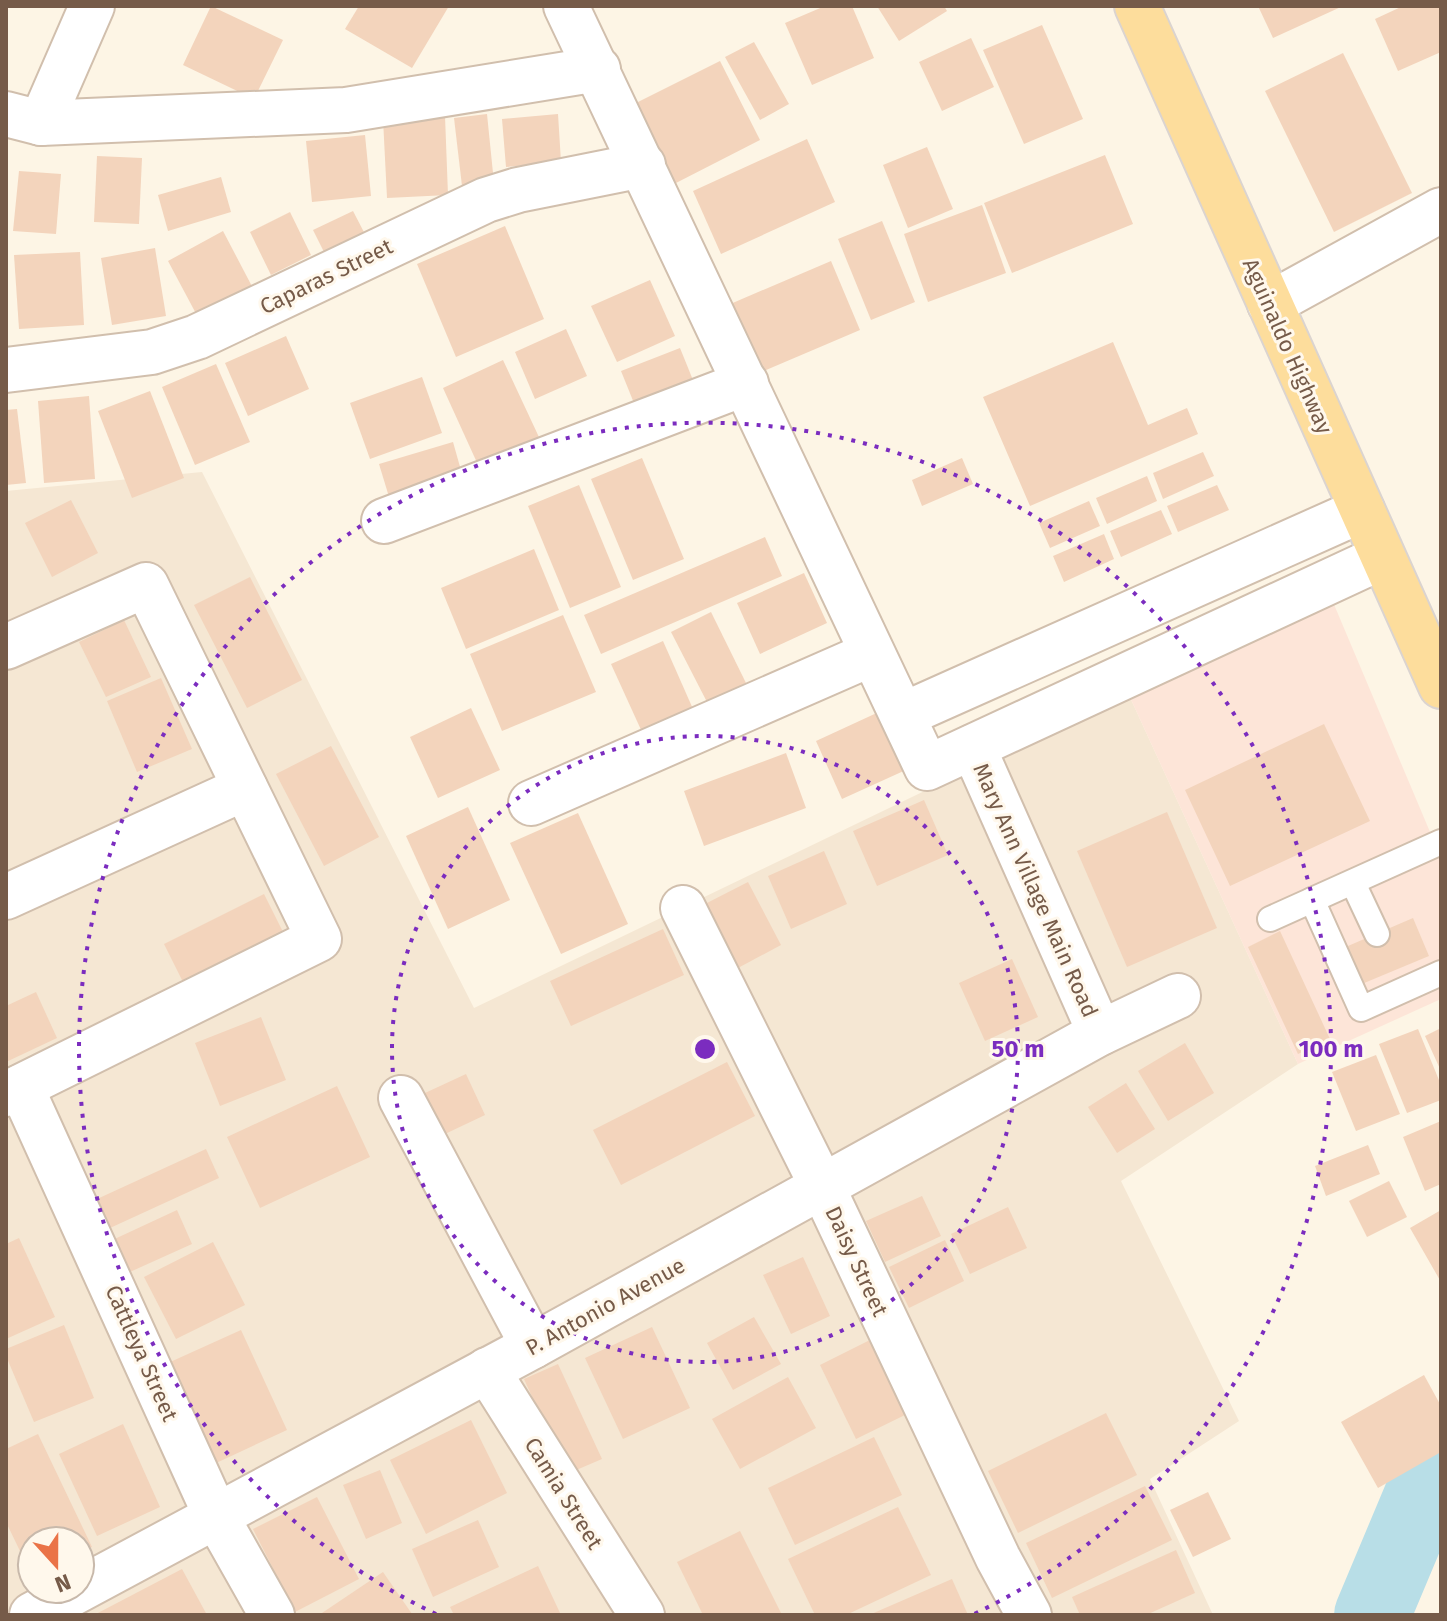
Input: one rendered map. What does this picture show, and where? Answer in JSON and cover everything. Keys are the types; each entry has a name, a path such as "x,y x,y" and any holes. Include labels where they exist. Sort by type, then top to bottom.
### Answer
{"main road":[{"name":"Aguinaldo Highway","path":"1137,6 1441,686"}],"street":[{"path":"24,118 92,6"},
{"path":"566,6 927,768 1382,557"},
{"path":"24,118 346,110 598,69"},
{"name":"Caparas Street","path":"6,370 152,352 186,341 486,200 518,190 643,165"},
{"path":"1270,304 1441,210"},
{"path":"384,521 746,383"},
{"path":"903,715 1362,510"},
{"path":"6,647 146,585 319,939 13,1090"},
{"path":"531,803 871,654"},
{"name":"Mary Ann Village Main Road","path":"973,747 1100,1033"},
{"path":"6,897 245,788"},
{"name":"Daisy Street","path":"683,908 822,1186 998,1558 1029,1615"},
{"name":"P. Antonio Avenue","path":"32,1615 533,1346 1100,1033 1178,996"},
{"name":"Cattleya Street","path":"13,1090 216,1516 272,1615"},
{"path":"401,1098 533,1346"},
{"name":"Camia Street","path":"487,1370 642,1615"}],"lane":[{"path":"1270,919 1441,842"},
{"path":"1353,883 1377,934"},
{"path":"1312,900 1361,1009 1399,980 1441,973"}],"shaded area":[{"path":"202,472 474,1008 1128,693 1298,1064 1121,1181 1239,1421 1150,1479 1213,1615 6,1615 6,491"},
{"path":"1330,595 1441,858 1441,999 1298,1064 1128,693"}],"building":[{"path":"211,6 283,40 254,99 183,65"},
{"path":"359,6 449,6 412,68 345,29"},
{"path":"825,6 852,6 874,58 812,85 785,23"},
{"path":"877,6 944,6 947,11 899,41"},
{"path":"1258,6 1343,6 1273,38"},
{"path":"1403,6 1441,6 1441,52 1398,71 1375,19"},
{"path":"1042,25 1083,119 1024,144 983,50"},
{"path":"971,38 994,87 942,111 919,62"},
{"path":"754,42 789,104 760,120 725,57"},
{"path":"1343,53 1412,193 1334,232 1265,91"},
{"path":"720,61 760,140 674,184 634,104"},
{"path":"487,114 494,183 462,186 454,118"},
{"path":"558,114 561,162 506,167 502,119"},
{"path":"445,116 448,195 387,198 383,119"},
{"path":"365,135 371,196 312,202 306,141"},
{"path":"807,139 835,202 721,254 693,191"},
{"path":"927,147 953,209 908,228 883,165"},
{"path":"1105,155 1133,224 1012,273 984,203"},
{"path":"97,156 142,158 139,224 94,222"},
{"path":"19,171 61,174 56,234 13,231"},
{"path":"221,177 231,212 168,231 158,195"},
{"path":"982,205 1006,273 928,302 904,234"},
{"path":"353,211 367,238 327,258 313,230"},
{"path":"290,212 311,255 271,275 250,232"},
{"path":"882,221 915,302 871,320 838,239"},
{"path":"505,226 544,319 456,357 417,264"},
{"path":"223,231 256,294 201,323 168,261"},
{"path":"155,248 166,316 112,325 101,258"},
{"path":"80,252 84,325 19,329 14,255"},
{"path":"831,261 860,330 757,374 728,305"},
{"path":"650,280 675,336 617,362 591,306"},
{"path":"566,329 587,376 535,399 515,352"},
{"path":"286,336 309,389 248,416 225,363"},
{"path":"1113,342 1148,425 1187,408 1198,434 1030,506 983,397"},
{"path":"680,348 697,390 638,413 621,371"},
{"path":"503,360 545,450 484,478 443,388"},
{"path":"216,364 250,442 195,465 162,387"},
{"path":"422,377 442,433 370,459 350,403"},
{"path":"150,391 184,478 132,498 98,411"},
{"path":"89,396 95,479 44,483 38,401"},
{"path":"17,409 26,483 6,485 6,410"},
{"path":"453,442 466,488 393,510 379,464"},
{"path":"1203,452 1214,476 1163,499 1153,473"},
{"path":"642,458 684,559 633,580 591,479"},
{"path":"962,458 973,484 922,506 912,480"},
{"path":"1147,476 1157,501 1107,524 1096,498"},
{"path":"579,485 621,587 570,608 528,506"},
{"path":"1217,485 1229,510 1178,532 1167,506"},
{"path":"71,500 98,553 52,577 25,523"},
{"path":"1089,501 1100,526 1050,548 1039,523"},
{"path":"1161,510 1172,534 1121,557 1110,531"},
{"path":"1104,534 1114,559 1064,582 1053,556"},
{"path":"765,537 782,576 601,654 584,615"},
{"path":"534,549 559,610 466,649 441,588"},
{"path":"804,573 827,623 760,654 737,603"},
{"path":"250,577 302,680 247,708 194,605"},
{"path":"711,612 746,683 707,702 671,632"},
{"path":"563,615 596,692 502,731 470,654"},
{"path":"124,620 151,677 106,697 79,642"},
{"path":"663,641 693,709 642,732 611,664"},
{"path":"161,678 192,749 137,772 107,701"},
{"path":"471,708 500,770 438,798 410,737"},
{"path":"881,711 908,769 842,799 816,741"},
{"path":"1324,724 1370,821 1230,886 1185,790"},
{"path":"331,746 379,837 324,866 276,774"},
{"path":"786,753 806,808 704,846 684,791"},
{"path":"924,800 948,855 877,886 853,831"},
{"path":"468,807 510,900 448,929 406,836"},
{"path":"1167,812 1217,928 1127,967 1077,851"},
{"path":"578,813 628,924 561,954 510,843"},
{"path":"824,851 847,904 791,929 768,876"},
{"path":"748,882 781,945 738,968 705,904"},
{"path":"264,894 286,938 186,988 164,944"},
{"path":"1413,918 1429,956 1357,986 1341,949"},
{"path":"663,929 684,975 571,1026 550,981"},
{"path":"1280,931 1330,1039 1298,1054 1248,947"},
{"path":"1012,959 1038,1017 985,1041 959,983"},
{"path":"36,992 57,1038 6,1062 6,1006"},
{"path":"261,1017 286,1080 220,1106 195,1043"},
{"path":"1441,1028 1441,1071 1425,1036"},
{"path":"1418,1029 1441,1085 1441,1100 1407,1113 1379,1044"},
{"path":"1185,1043 1214,1093 1168,1121 1138,1071"},
{"path":"1376,1055 1400,1114 1356,1131 1332,1072"},
{"path":"727,1062 755,1116 621,1185 593,1130"},
{"path":"466,1074 485,1115 445,1134 425,1093"},
{"path":"1126,1083 1155,1129 1117,1153 1088,1107"},
{"path":"337,1086 370,1157 260,1208 227,1137"},
{"path":"1441,1121 1441,1184 1425,1191 1403,1137"},
{"path":"1368,1145 1380,1174 1326,1196 1315,1166"},
{"path":"206,1149 219,1178 110,1228 97,1199"},
{"path":"1389,1181 1407,1217 1367,1237 1349,1201"},
{"path":"922,1196 941,1236 885,1262 866,1221"},
{"path":"1008,1207 1027,1248 970,1274 951,1234"},
{"path":"177,1210 192,1244 121,1276 106,1243"},
{"path":"1441,1210 1441,1282 1410,1228"},
{"path":"19,1238 55,1317 6,1339 6,1244"},
{"path":"945,1240 964,1281 909,1308 889,1267"},
{"path":"213,1242 245,1305 176,1339 144,1277"},
{"path":"803,1257 830,1316 791,1334 763,1275"},
{"path":"754,1317 781,1364 733,1390 707,1343"},
{"path":"64,1325 94,1398 34,1422 6,1356 6,1349"},
{"path":"652,1327 690,1408 623,1439 585,1358"},
{"path":"241,1330 287,1430 214,1464 168,1363"},
{"path":"872,1339 909,1413 856,1439 820,1365"},
{"path":"558,1364 602,1459 567,1474 524,1379"},
{"path":"1424,1375 1441,1406 1441,1452 1378,1488 1341,1422"},
{"path":"788,1377 816,1428 740,1469 712,1419"},
{"path":"1106,1413 1137,1475 1018,1533 988,1471"},
{"path":"471,1420 507,1493 426,1534 390,1460"},
{"path":"123,1424 160,1507 97,1536 96,1525 92,1525 59,1454"},
{"path":"38,1434 81,1525 16,1525 16,1543 6,1522 6,1449"},
{"path":"874,1437 902,1495 795,1545 768,1488"},
{"path":"380,1470 402,1523 366,1539 343,1485"},
{"path":"1145,1486 1172,1540 1052,1598 1026,1543"},
{"path":"1208,1492 1231,1539 1193,1557 1170,1510"},
{"path":"317,1497 359,1579 295,1612 253,1529"},
{"path":"898,1507 931,1575 846,1615 815,1615 788,1559"},
{"path":"478,1520 499,1567 433,1597 412,1549"},
{"path":"740,1531 782,1615 703,1615 677,1562"},
{"path":"1176,1550 1195,1593 1146,1615 1080,1615 1072,1597"},
{"path":"538,1566 561,1615 454,1615 450,1607"},
{"path":"182,1569 207,1615 94,1615"},
{"path":"383,1572 412,1614 319,1615"},
{"path":"952,1579 968,1615 869,1615"}],"waterway":[{"path":"1372,1615 1427,1484 1441,1477"}]}
